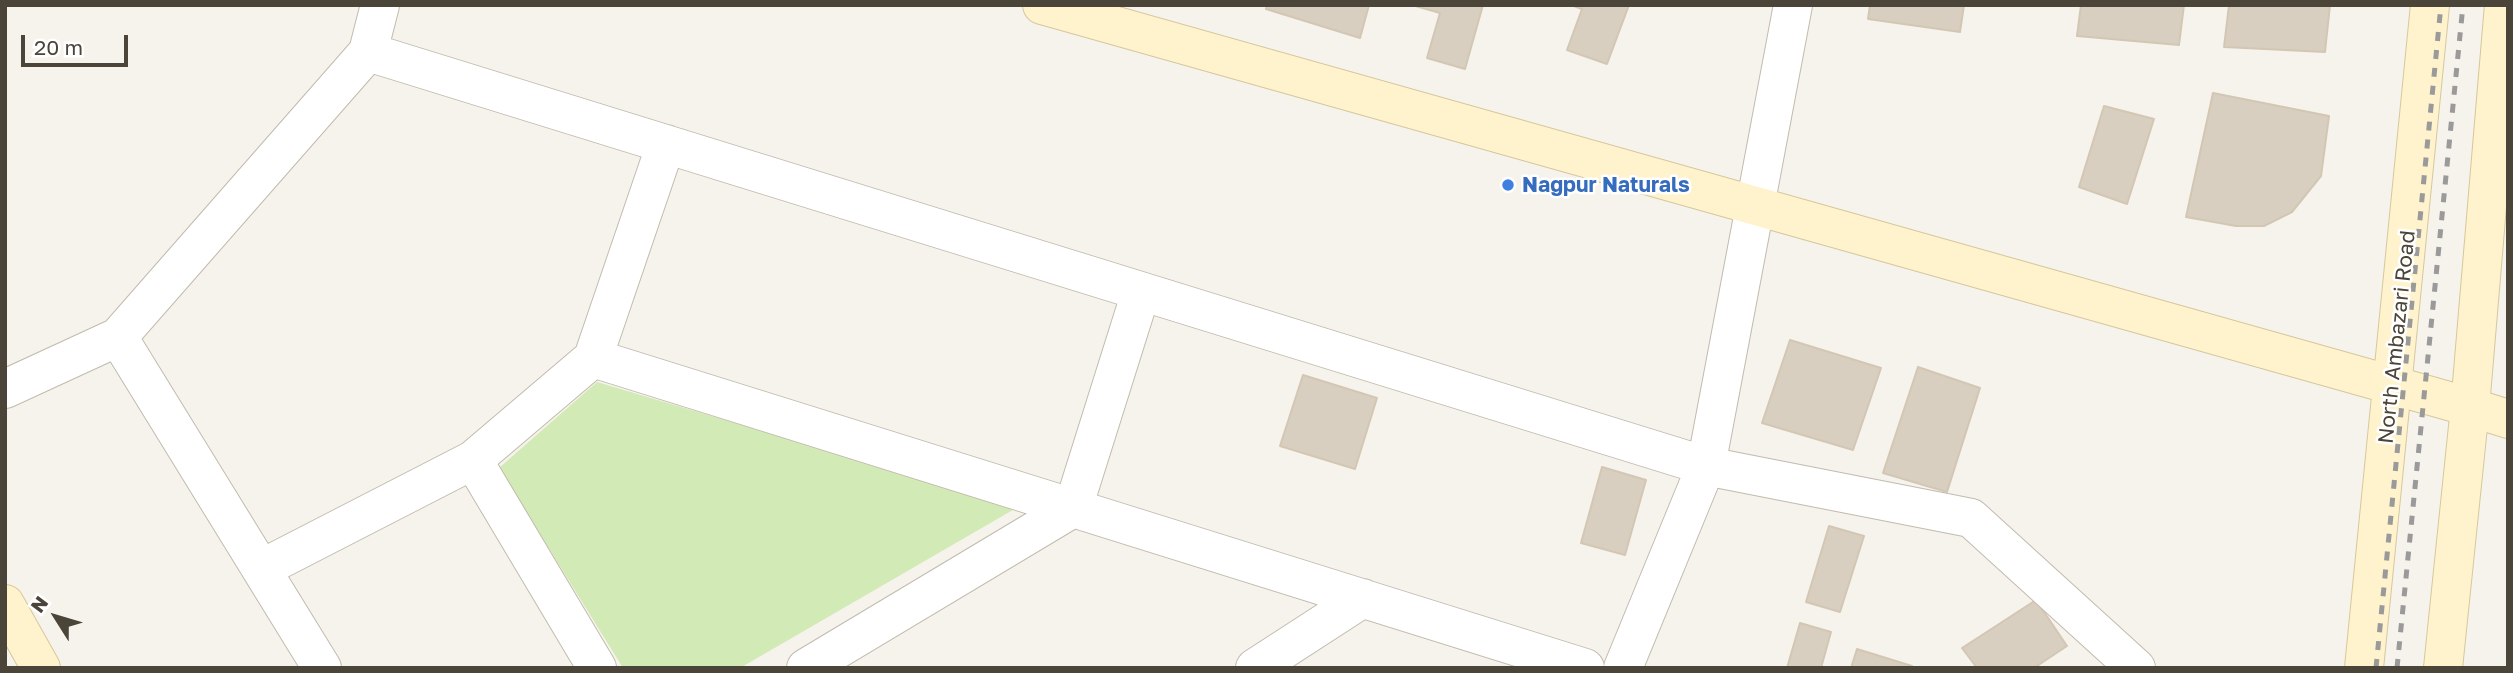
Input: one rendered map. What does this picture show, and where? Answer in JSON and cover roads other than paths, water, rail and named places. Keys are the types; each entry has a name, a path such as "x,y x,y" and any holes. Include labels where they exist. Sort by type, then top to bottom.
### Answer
{"street":[{"path":"5,389 118,337 368,51 380,5"},
{"path":"1042,5 2508,419"},
{"path":"1623,668 1706,466 1793,5"},
{"name":"North Ambazari Road","path":"2364,668 2430,5"},
{"path":"2444,668 2470,407 2504,5"},
{"path":"368,51 1706,466 1971,518 2136,668"},
{"path":"261,569 473,460 593,358 666,144"},
{"path":"806,668 1073,508 1141,292"},
{"path":"118,337 322,668"},
{"path":"593,358 1585,668"},
{"path":"473,460 597,668"},
{"path":"1255,668 1363,598"},
{"path":"5,604 41,668"}],"railway":[{"path":"2376,668 2441,5"},
{"path":"2397,668 2463,5"}],"place":[{"name":"Nagpur Naturals","path":"1508,185"}]}
